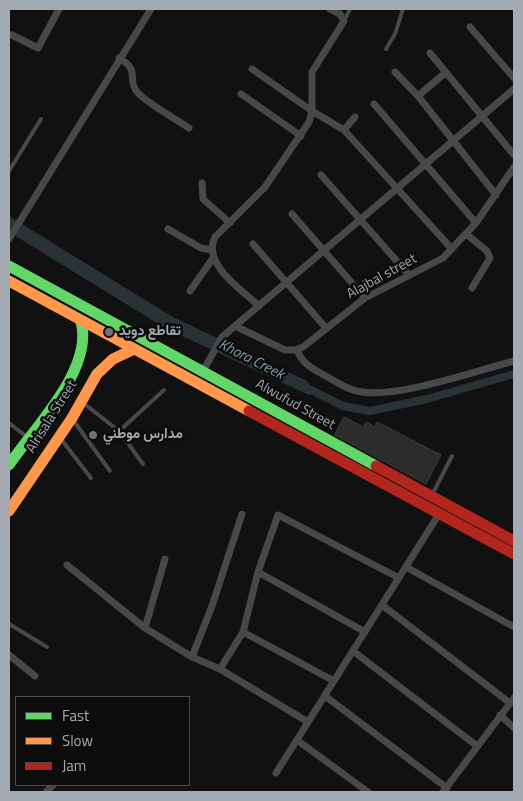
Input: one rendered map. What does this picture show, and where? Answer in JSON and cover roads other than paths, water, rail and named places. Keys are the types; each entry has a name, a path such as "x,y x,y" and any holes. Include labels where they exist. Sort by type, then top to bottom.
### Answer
{"main road":[{"name":"Alwufud Street","path":"9,266 514,541"},
{"name":"Alwufud Street","path":"9,282 132,350 514,554"},
{"name":"Alrisala Street","path":"9,465 59,394 82,353 84,338 82,322"},
{"name":"Alrisala Street","path":"9,511 72,418 101,368 113,359 132,350"},
{"path":"59,394 70,393 79,403"}],"street":[{"path":"12,35 38,48 59,9"},
{"path":"9,238 151,9"},
{"path":"259,306 213,258 212,250 216,237 265,187 309,122 312,111 312,72 344,20 340,14 330,9"},
{"path":"470,27 514,78"},
{"path":"430,53 514,155"},
{"path":"120,58 133,71 132,84 139,94 189,128"},
{"path":"252,70 312,111 344,130 452,249"},
{"path":"395,72 454,139 496,195"},
{"path":"418,96 445,73"},
{"path":"203,371 222,337 514,89"},
{"path":"241,94 301,136"},
{"path":"374,104 476,223"},
{"path":"344,130 355,117"},
{"name":"Alajbal street","path":"297,350 365,298 432,264 452,249 476,223 514,167"},
{"path":"321,175 409,275"},
{"path":"202,183 203,199 230,223"},
{"path":"292,214 365,298"},
{"path":"168,230 200,248 212,250"},
{"path":"466,234 487,251 490,258 472,288"},
{"path":"254,244 326,328"},
{"path":"190,291 213,258"},
{"path":"235,326 281,348 297,350 303,361 312,369 348,388 371,393 415,386 514,361"},
{"path":"192,657 212,606 242,514"},
{"path":"276,773 439,514"},
{"path":"220,669 243,632 258,572 278,515 399,578"},
{"path":"145,628 165,559"},
{"path":"67,565 145,628 192,657 220,669 308,722"},
{"path":"406,567 514,627"},
{"path":"258,572 365,632"},
{"path":"325,696 445,790 512,700 382,605"},
{"path":"243,632 334,681"},
{"path":"353,651 477,746"},
{"path":"9,655 35,676"},
{"path":"500,715 514,728"},
{"path":"297,740 368,792"}],"lane":[{"path":"344,20 350,9"},
{"path":"386,49 395,34 403,9"},
{"path":"9,171 41,119"},
{"path":"119,431 164,390"},
{"path":"79,403 119,431 143,464"},
{"path":"72,418 110,471"},
{"path":"9,423 27,437"},
{"path":"59,437 91,478"},
{"path":"431,497 452,456"},
{"path":"9,624 47,647"}],"water":[{"name":"Khora Creek","path":"9,216 171,316 307,381 315,393 309,395 165,328 9,232"}],"waterway":[{"name":"Khora Creek","path":"307,388 343,406 370,411 427,399 514,374"}],"place":[{"name":"تقاطع دويد","path":"109,332"},
{"name":"مدارس موطني","path":"93,435"}]}
